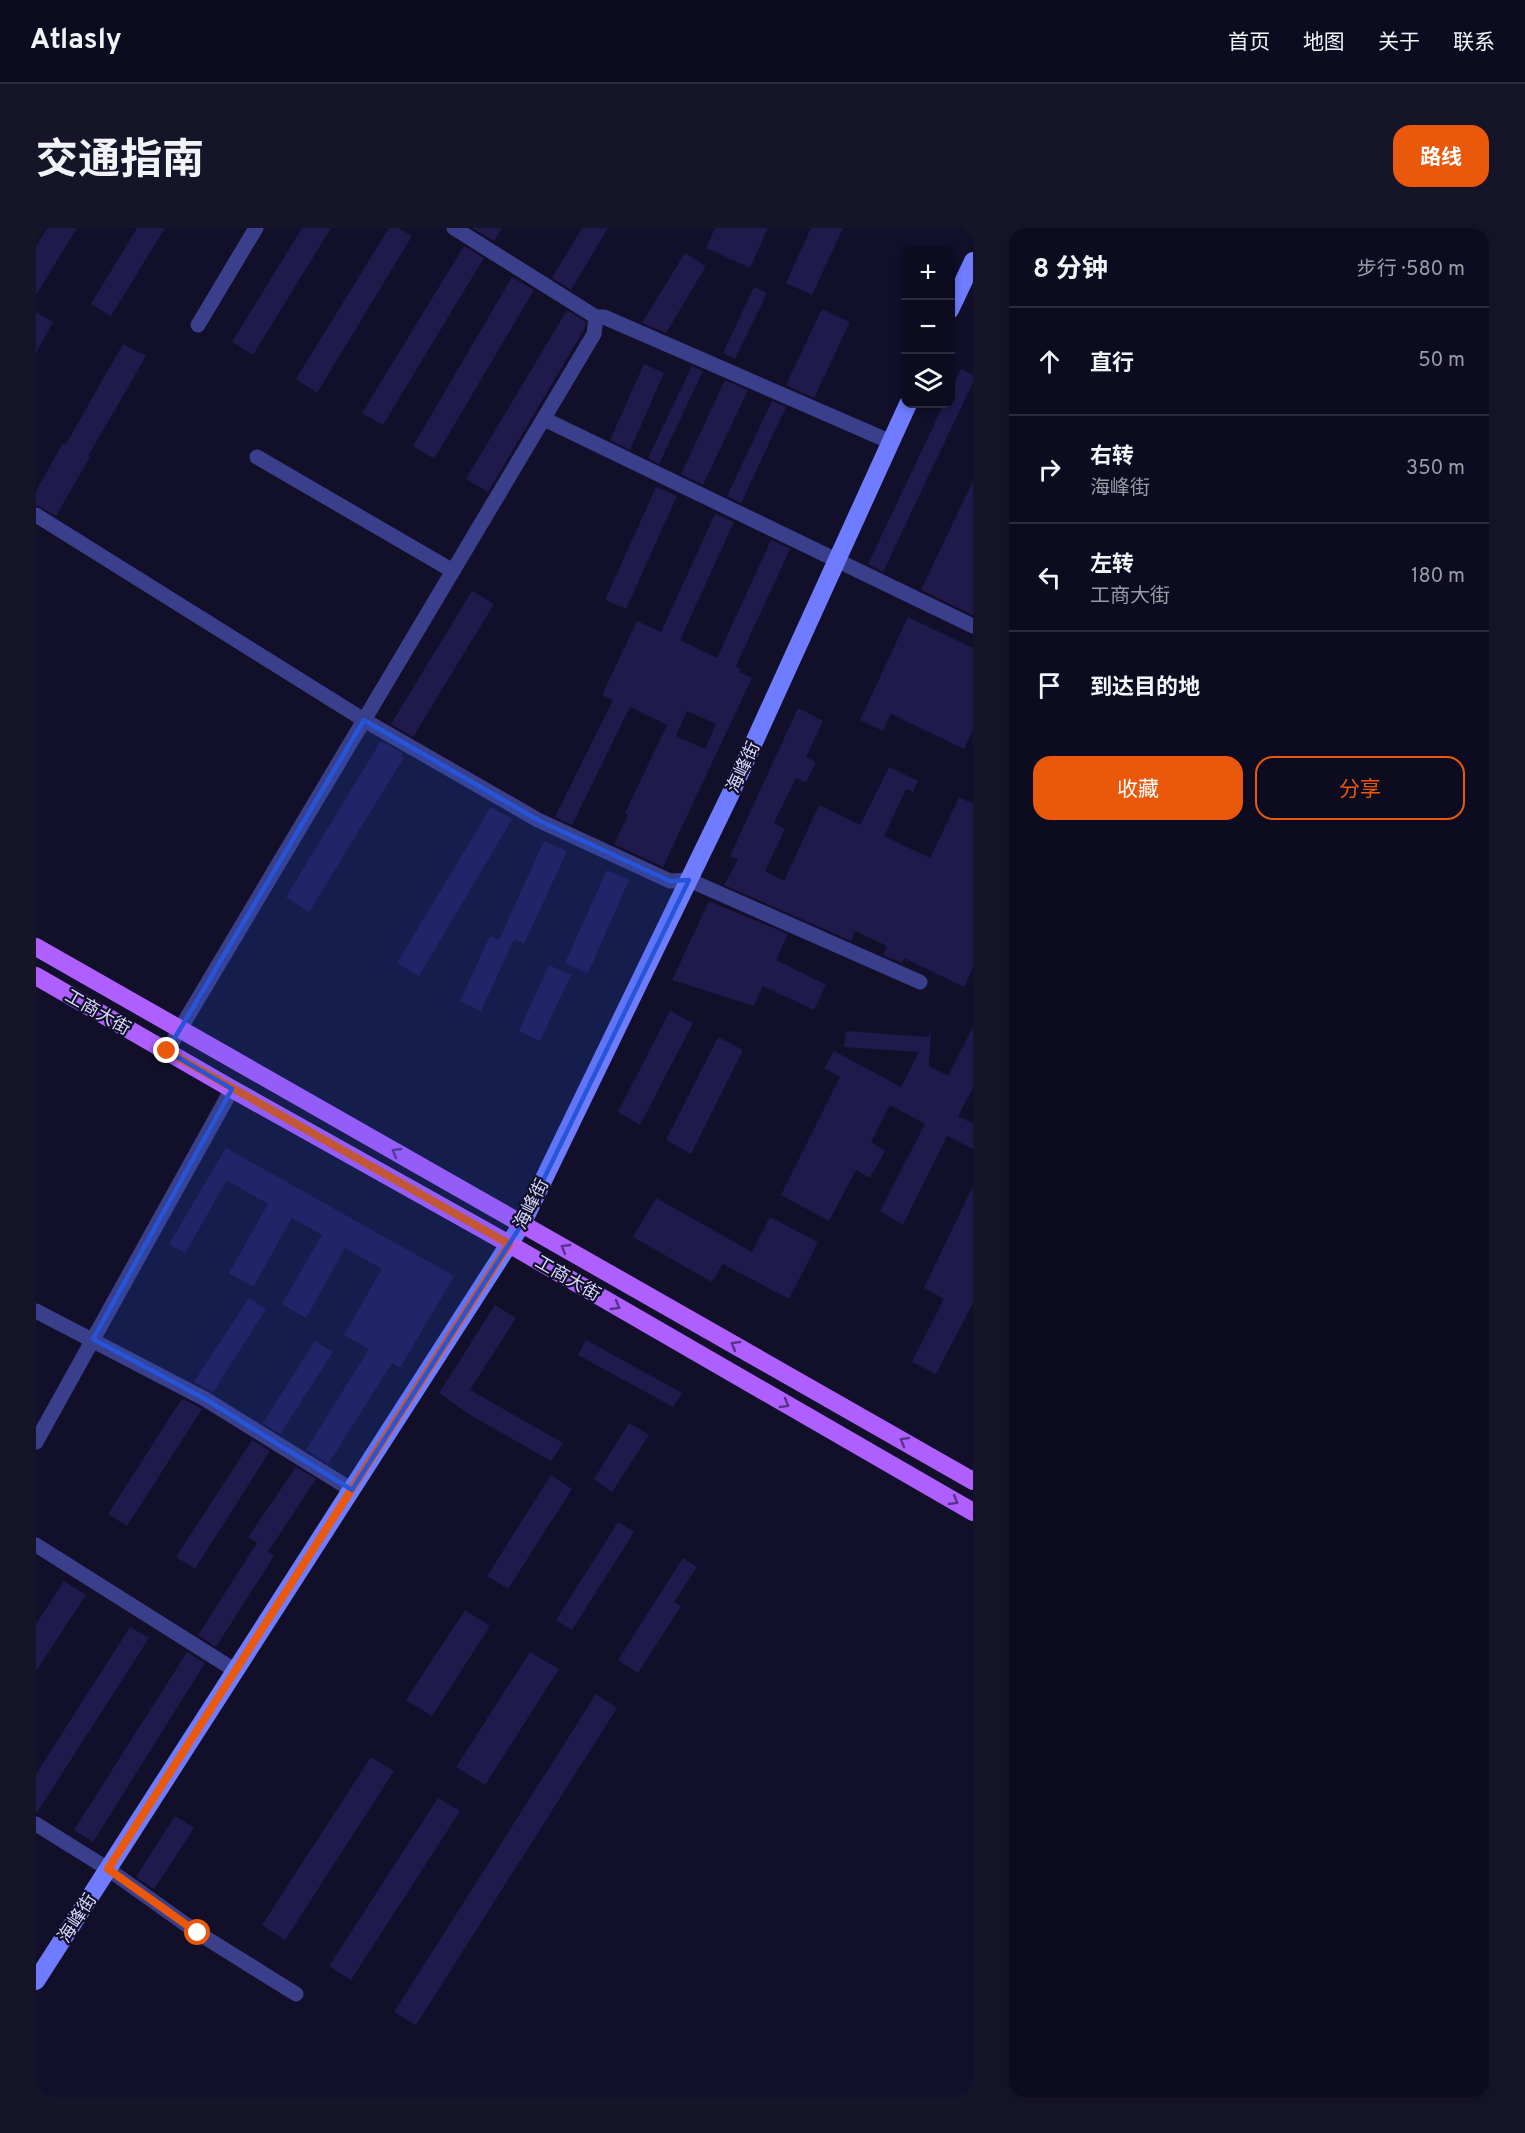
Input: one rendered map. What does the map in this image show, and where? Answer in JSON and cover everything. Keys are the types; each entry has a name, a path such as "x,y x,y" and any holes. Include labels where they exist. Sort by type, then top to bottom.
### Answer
{"main road":[{"name":"工商大街","path":"36,947 973,1481"},
{"name":"工商大街","path":"36,976 509,1244 973,1512"}],"street":[{"path":"198,325 256,228"},
{"path":"454,228 596,317 604,317 891,442"},
{"path":"955,301 973,261"},
{"path":"167,1051 594,334 596,317"},
{"name":"海峰街","path":"36,1982 522,1224 730,795 906,408"},
{"path":"544,418 973,626"},
{"path":"257,457 453,571"},
{"path":"36,515 364,720 538,820 670,881 689,880 920,982"},
{"path":"36,1442 232,1089"},
{"path":"36,1311 206,1399 351,1490"},
{"path":"36,1545 236,1671"},
{"path":"36,1824 108,1869 198,1933 296,1994"}],"highlighted area":[{"path":"364,720 538,820 670,881 689,880 522,1224 352,1490 205,1399 93,1339 232,1089 167,1051"}],"building":[{"path":"47,228 77,228 36,295 36,246"},
{"path":"137,228 165,228 111,316 91,304"},
{"path":"302,228 331,228 253,355 232,342"},
{"path":"389,228 398,228 412,236 317,393 296,379"},
{"path":"472,228 502,228 494,241"},
{"path":"582,228 608,228 571,290 552,278"},
{"path":"715,228 768,228 750,268 706,248"},
{"path":"811,228 843,228 812,295 786,283"},
{"path":"464,246 484,258 383,425 362,413"},
{"path":"685,253 706,266 666,333 642,323"},
{"path":"512,277 534,290 434,459 413,446"},
{"path":"754,287 767,293 735,359 723,353"},
{"path":"822,309 850,322 814,398 786,385"},
{"path":"567,310 586,322 585,328 488,492 466,479"},
{"path":"36,312 53,322 36,353"},
{"path":"123,344 146,356 56,516 36,505 36,491 63,443 66,444"},
{"path":"644,364 664,373 630,450 610,440"},
{"path":"692,366 703,371 659,464 648,458"},
{"path":"961,369 973,375 973,382 883,572 868,564 942,408 955,408 955,382"},
{"path":"725,380 748,390 703,485 681,474"},
{"path":"772,401 786,407 741,503 727,496"},
{"path":"973,481 973,615 921,590"},
{"path":"656,487 677,496 626,609 605,600"},
{"path":"715,514 734,522 680,640 717,658 771,540 790,549 736,666 740,669 739,672 752,678 663,867 614,844 628,815 625,813 667,725 630,707 572,825 555,817 613,700 602,695 637,621 661,632","holes":["687,711 716,724 705,749 676,736"]},
{"path":"472,591 494,604 413,737 391,724"},
{"path":"908,617 973,648 973,729 964,749 891,714 883,731 860,720"},
{"path":"798,708 823,721 806,757 816,762 806,783 796,778 774,823 785,829 765,871 784,881 819,805 860,825 889,767 918,781 913,792 906,789 884,836 930,858 959,798 973,803 973,968 964,987 904,958 902,963 883,955 887,946 855,931 851,941 724,885 738,860 730,856"},
{"path":"381,741 403,753 401,756 404,757 309,912 286,897"},
{"path":"491,807 512,819 419,976 397,963"},
{"path":"544,841 567,851 524,944 514,939 481,1011 460,1001 490,936 499,940"},
{"path":"607,870 629,880 588,973 565,963"},
{"path":"709,901 788,934 776,960 826,985 814,1010 763,986 754,1006 672,980"},
{"path":"549,965 571,975 540,1041 519,1031"},
{"path":"670,1011 693,1023 640,1125 618,1112"},
{"path":"973,1027 973,1088 958,1116 973,1124 973,1149 947,1136 903,1225 880,1211 925,1124 890,1105 871,1142 885,1151 870,1178 856,1170 829,1221 781,1195 840,1077 824,1068 834,1051 901,1087 919,1052 844,1047 846,1031 928,1037 931,1031 929,1066 948,1076"},
{"path":"718,1037 743,1050 691,1154 666,1140"},
{"path":"226,1148 454,1276 400,1368 392,1363 328,1464 306,1450 369,1349 344,1335 382,1269 345,1248 306,1318 282,1304 322,1235 292,1218 253,1287 229,1273 268,1204 227,1180 185,1253 169,1244"},
{"path":"973,1186 973,1303 936,1374 912,1362 944,1299 924,1288"},
{"path":"656,1198 752,1252 770,1217 818,1242 789,1299 723,1264 712,1282 633,1237"},
{"path":"249,1298 266,1309 213,1392 194,1382"},
{"path":"495,1305 516,1318 470,1390 563,1443 551,1461 470,1415 439,1393"},
{"path":"586,1340 682,1393 673,1407 578,1355"},
{"path":"315,1341 333,1352 280,1434 263,1423"},
{"path":"184,1399 202,1409 127,1526 108,1514 181,1400"},
{"path":"629,1423 649,1435 612,1492 594,1479"},
{"path":"252,1440 269,1450 268,1454 195,1569 176,1557"},
{"path":"296,1467 316,1479 268,1552 274,1556 216,1647 198,1635 257,1543 248,1537"},
{"path":"551,1475 572,1489 508,1589 487,1576"},
{"path":"618,1522 634,1532 572,1630 556,1620"},
{"path":"683,1558 697,1567 674,1602 681,1606 638,1673 618,1660"},
{"path":"64,1581 86,1595 36,1671 36,1624"},
{"path":"465,1610 490,1626 432,1716 406,1700"},
{"path":"130,1627 149,1638 36,1814 36,1774"},
{"path":"187,1652 205,1663 93,1842 74,1830"},
{"path":"530,1652 559,1669 485,1785 456,1767"},
{"path":"596,1694 617,1708 416,2025 394,2012"},
{"path":"371,1757 394,1771 285,1940 262,1925"},
{"path":"438,1798 460,1811 351,1980 329,1966"},
{"path":"175,1816 194,1828 154,1889 136,1877"}],"route":[{"path":"167,1051 509,1244 108,1869 198,1933"}]}
